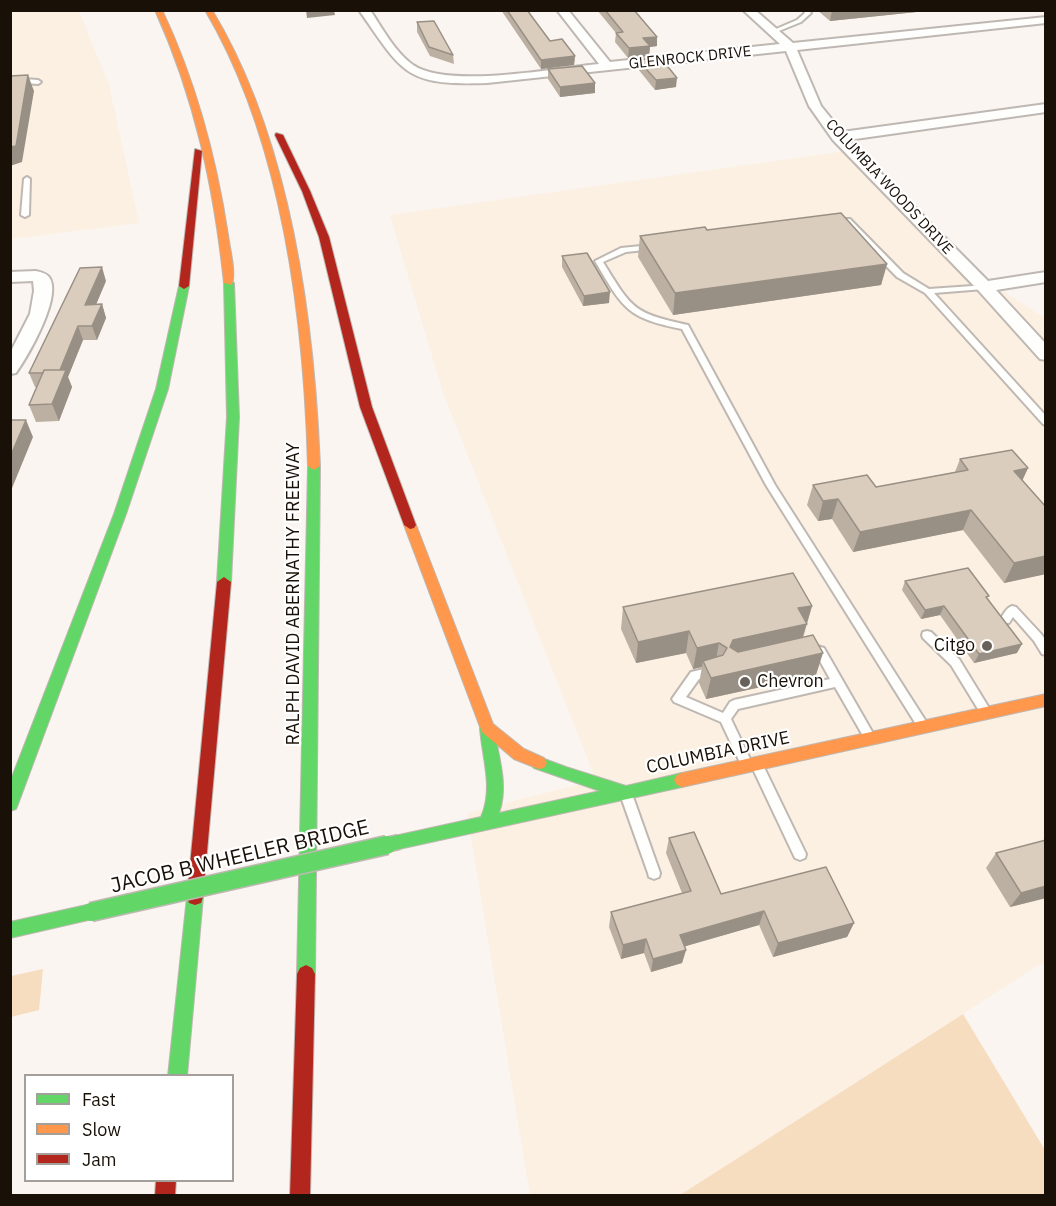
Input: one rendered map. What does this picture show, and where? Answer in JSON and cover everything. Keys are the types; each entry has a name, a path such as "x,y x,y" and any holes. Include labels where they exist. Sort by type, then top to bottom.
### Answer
{"main road":[{"path":"158,10 187,70 201,116 224,225 232,300 234,396 229,531 206,792 177,1074"},
{"name":"RALPH DAVID ABERNATHY FREEWAY","path":"208,10 242,66 271,156 288,233 304,330 312,414 314,521 300,1196"},
{"path":"242,66 286,148 324,237 366,407 487,728 487,742 498,779 496,802 486,823"},
{"path":"10,804 117,522 162,389 183,292 201,116"},
{"name":"COLUMBIA DRIVE","path":"399,842 1046,700"},
{"path":"487,728 519,754 563,773 625,792"},
{"name":"JACOB B WHEELER BRIDGE","path":"10,930 399,842"}],"street":[{"name":"GLENROCK DRIVE","path":"364,10 406,66 428,75 455,80 487,79 1046,20"},
{"path":"562,10 607,66"},
{"name":"COLUMBIA WOODS DRIVE","path":"747,10 790,47 815,106 838,137 984,287 1046,355"},
{"path":"954,17 987,26"},
{"path":"848,41 851,32 856,28"},
{"path":"838,137 1046,108"},
{"path":"10,277 36,276 42,279 43,290 34,328 10,369"},
{"path":"984,287 1046,278"}],"lane":[{"path":"772,32 799,21 807,13 805,10"},
{"path":"10,80 38,82"},
{"path":"25,214 27,179"},
{"path":"835,222 846,220 900,275 928,291 1046,422"},
{"path":"657,246 624,250 599,261 624,303 635,312 652,321 685,327 771,485 924,727"},
{"path":"928,291 984,287"},
{"path":"1005,620 1012,610 1038,638 1046,651"},
{"path":"927,635 955,662 986,713"},
{"path":"805,651 815,649 820,651 870,738"},
{"path":"714,671 695,675 678,699 725,719 800,854"},
{"path":"790,681 796,692"},
{"path":"725,719 738,698 765,692 796,692 838,682"},
{"path":"625,792 654,873"}],"shaded area":[{"path":"10,11 79,11 109,85 139,223 11,239"},
{"path":"853,150 992,284 1045,318 1045,961 680,1195 530,1195 467,813 596,780 443,393 390,215"},
{"path":"43,969 39,1010 11,1017 11,976"},
{"path":"963,1014 1045,1150 1045,1195 680,1195"}],"building":[{"path":"507,10 527,10 550,41 562,39 575,56 541,60"},
{"path":"605,10 634,10 657,37 643,38 650,46 629,48 616,33 623,32"},
{"path":"434,21 453,55 429,47 417,22"},
{"path":"660,57 677,78 656,80 638,60"},
{"path":"582,66 595,83 560,87 548,69"},
{"path":"28,75 16,146 10,147 10,76"},
{"path":"841,213 887,264 675,293 640,236 705,227 707,230"},
{"path":"587,253 610,292 584,296 562,256"},
{"path":"102,267 85,305 102,304 92,326 78,326 60,370 29,373 80,268"},
{"path":"44,370 66,370 52,404 29,405"},
{"path":"10,420 26,420 10,457"},
{"path":"1012,450 1028,468 1014,471 1046,507 1046,556 1014,563 971,510 860,532 838,499 823,501 813,485 867,475 876,487 968,470 960,459"},
{"path":"968,568 989,596 986,597 1022,644 979,654 944,606 925,610 905,581"},
{"path":"793,573 812,606 798,608 807,624 733,640 730,647 738,652 813,635 823,653 711,678 703,661 723,655 727,648 719,643 697,648 689,631 638,642 623,607"},
{"path":"694,832 721,894 826,867 854,923 778,943 764,911 680,935 686,950 653,959 646,939 623,945 611,912 691,891 669,838"},
{"path":"1046,840 1046,886 1021,893 996,853"}],"traffic: fast":[{"path":"224,582 233,417 229,283"},
{"path":"10,804 120,514 162,389 184,286"},
{"path":"306,974 314,466"},
{"path":"486,823 492,810 496,787 487,728"},
{"path":"539,763 563,773 625,792"},
{"path":"399,842 682,780"},
{"path":"91,912 399,842"},
{"path":"177,1074 195,897"},
{"path":"10,930 91,912"}],"traffic: slow":[{"path":"158,10 186,76 206,143 220,212 229,283"},
{"path":"208,10 245,81 263,131 276,183 295,273 304,337 311,401 314,466"},
{"path":"410,525 487,728 519,754 539,763"},
{"path":"682,780 1046,700"}],"traffic: jam":[{"path":"279,135 306,191 324,237 366,407 410,525"},
{"path":"184,286 198,151"},
{"path":"195,897 224,582"},
{"path":"300,1196 306,974"},
{"path":"165,1196 166,1182"}],"place":[{"name":"Citgo","path":"987,646"},
{"name":"Chevron","path":"745,682"}]}
